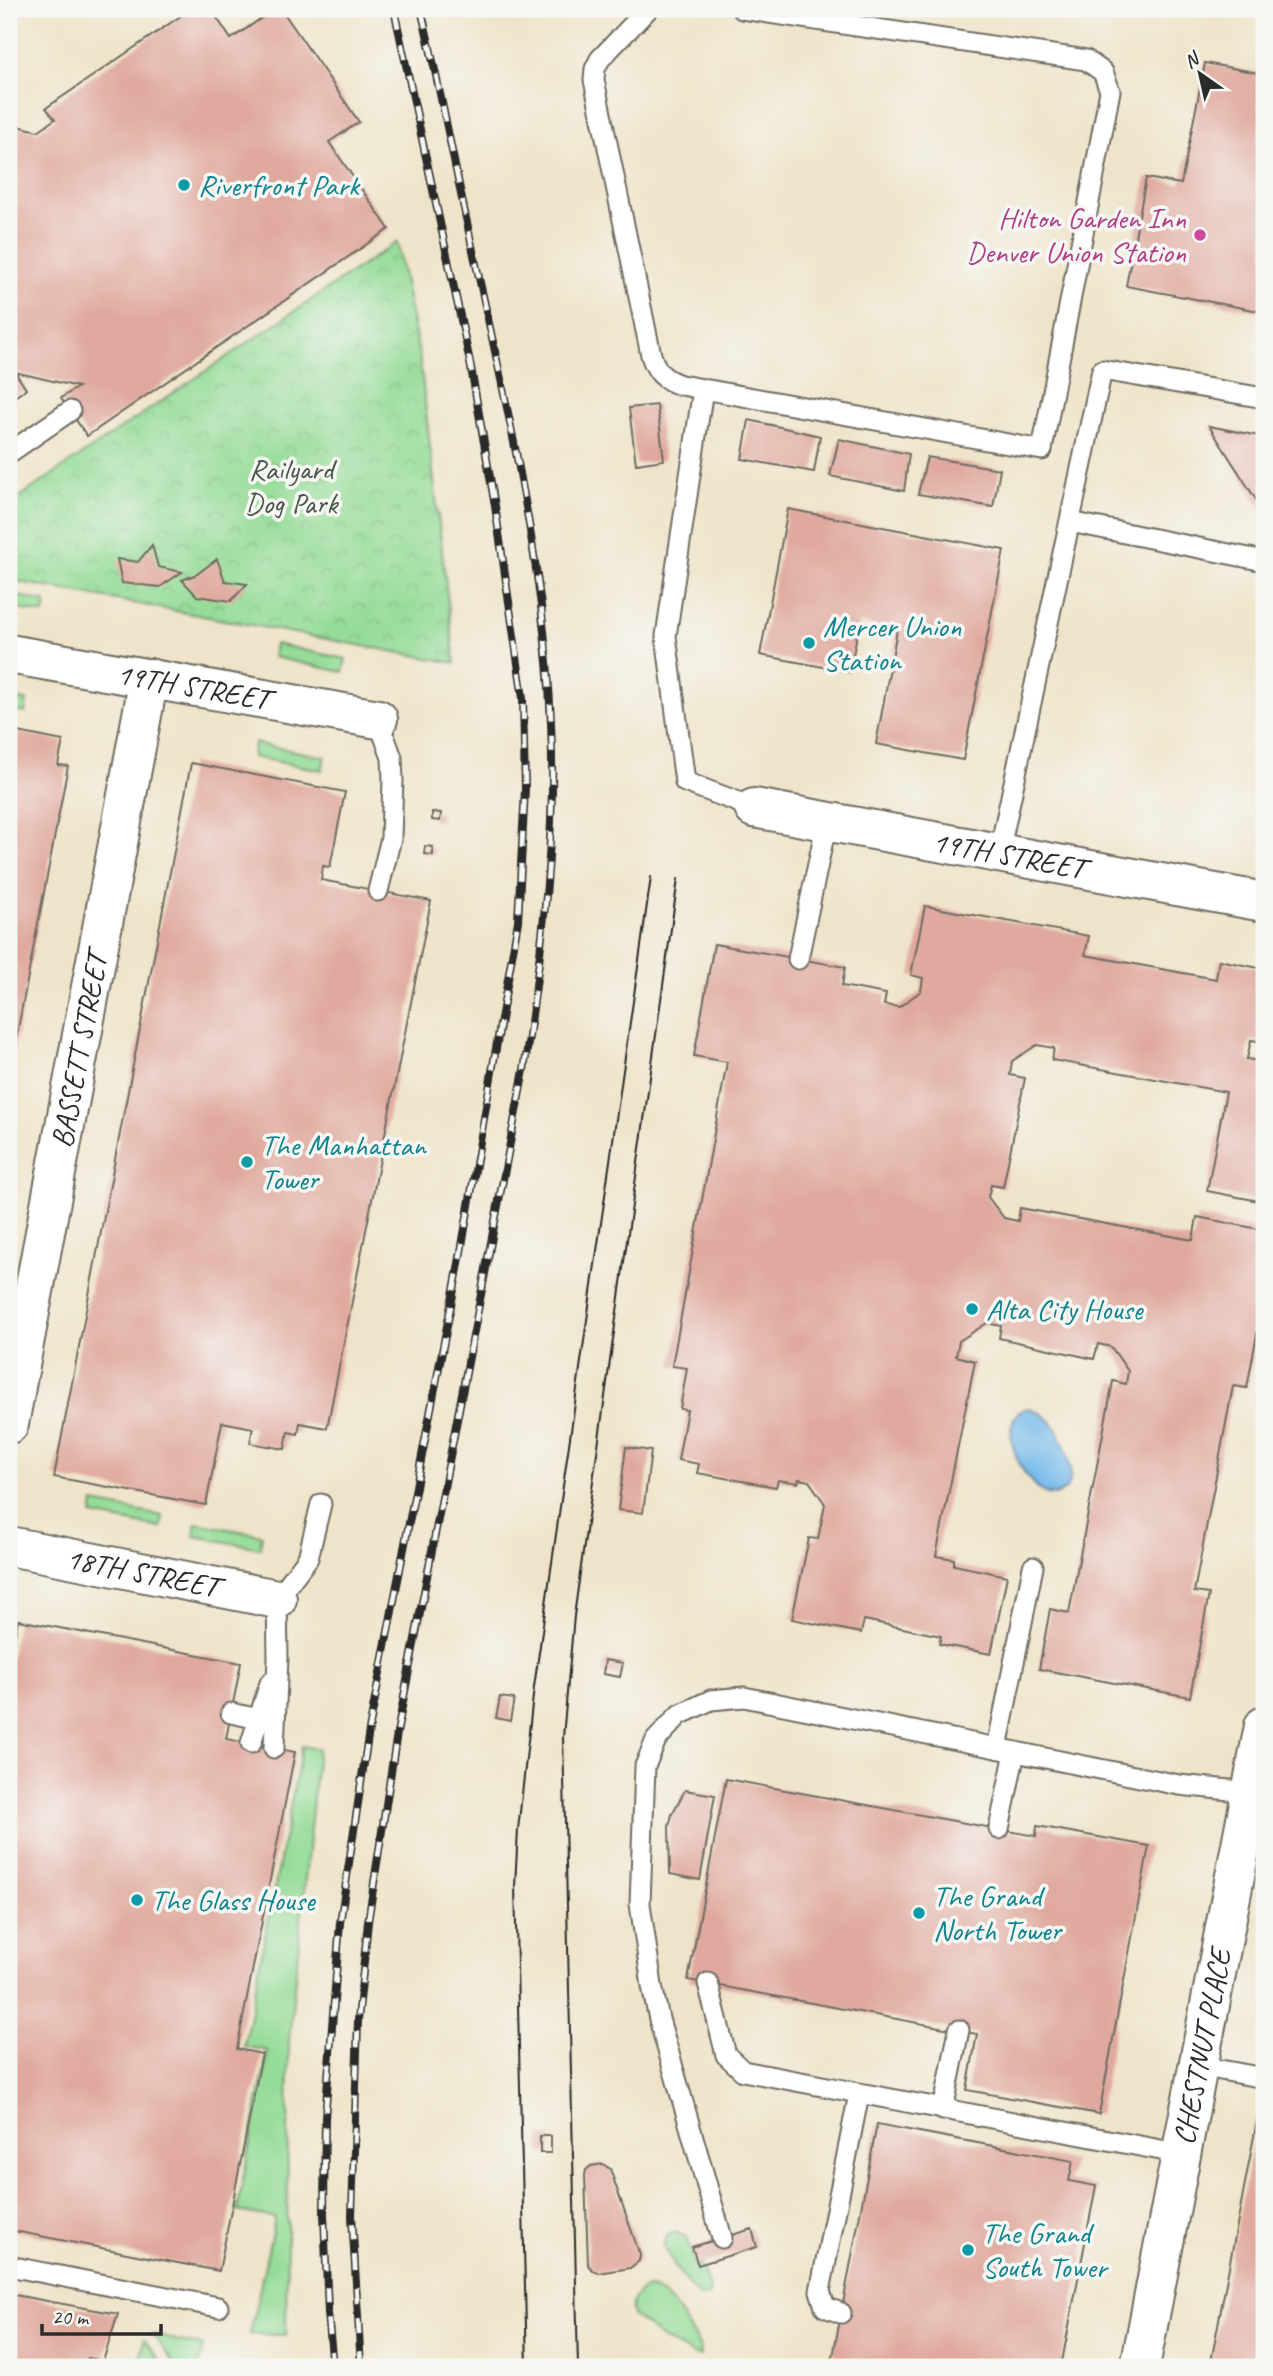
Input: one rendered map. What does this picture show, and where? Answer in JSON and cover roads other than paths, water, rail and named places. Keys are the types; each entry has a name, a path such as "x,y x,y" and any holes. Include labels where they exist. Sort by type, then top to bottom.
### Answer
{"street":[{"name":"19TH STREET","path":"9,654 378,719"},
{"name":"BASSETT STREET","path":"9,1424 149,678"},
{"name":"19TH STREET","path":"754,808 1264,902"},
{"name":"18TH STREET","path":"9,1546 278,1599"},
{"name":"CHESTNUT PLACE","path":"1140,2367 1199,2066 1257,1793 1264,1726"}],"lane":[{"path":"648,9 600,59 594,80 654,366 661,375 670,382 703,389 1042,450 1110,91 1103,72 1086,60 742,9"},
{"path":"999,853 1102,370 1264,398"},
{"path":"703,389 666,636 685,782 754,808"},
{"path":"9,453 70,411"},
{"path":"1070,522 1264,561"},
{"path":"378,719 392,758 393,779 391,838 378,891"},
{"path":"798,958 827,821"},
{"path":"274,1748 278,1599 308,1558 321,1504"},
{"path":"999,1829 1006,1750 1033,1567"},
{"path":"251,1744 278,1658"},
{"path":"722,2238 659,2020 640,1904 645,1766 656,1740 679,1716 694,1706 711,1700 744,1697 1179,1785 1257,1793"},
{"path":"231,1713 259,1719"},
{"path":"708,1983 726,2055 743,2071 1182,2154"},
{"path":"943,2110 959,2030"},
{"path":"1199,2066 1264,2078"},
{"path":"841,2313 825,2307 820,2291 859,2094"},
{"path":"9,2266 218,2307"}],"water":[{"path":"1029,1408 1051,1422 1065,1448 1069,1460 1070,1481 1066,1489 1058,1494 1047,1494 1035,1486 1017,1458 1012,1441 1012,1426 1017,1414"}],"tram line":[{"path":"527,2367 515,1886 518,1830 534,1687 651,877"},
{"path":"578,2367 563,1737 574,1616 678,879"}],"railway":[{"path":"333,2367 324,2214 325,2118 340,1923 369,1730 458,1269 518,921 525,789 523,698 495,506 470,362 394,9"},
{"path":"361,2367 352,2216 358,2020 368,1922 397,1733 524,1070 542,931 552,791 547,660 530,530 506,401 421,9"}],"place":[{"name":"Riverfront Park","path":"184,185"},
{"name":"Hilton Garden Inn Denver Union Station","path":"1200,235"},
{"name":"Mercer Union Station","path":"809,643"},
{"name":"The Manhattan Tower","path":"247,1162"},
{"name":"Alta City House","path":"972,1309"},
{"name":"The Glass House","path":"137,1900"},
{"name":"The Grand North Tower","path":"919,1913"},
{"name":"The Grand South Tower","path":"968,2250"}],"park label":[{"name":"Railyard Dog Park","path":"291,486"}]}
